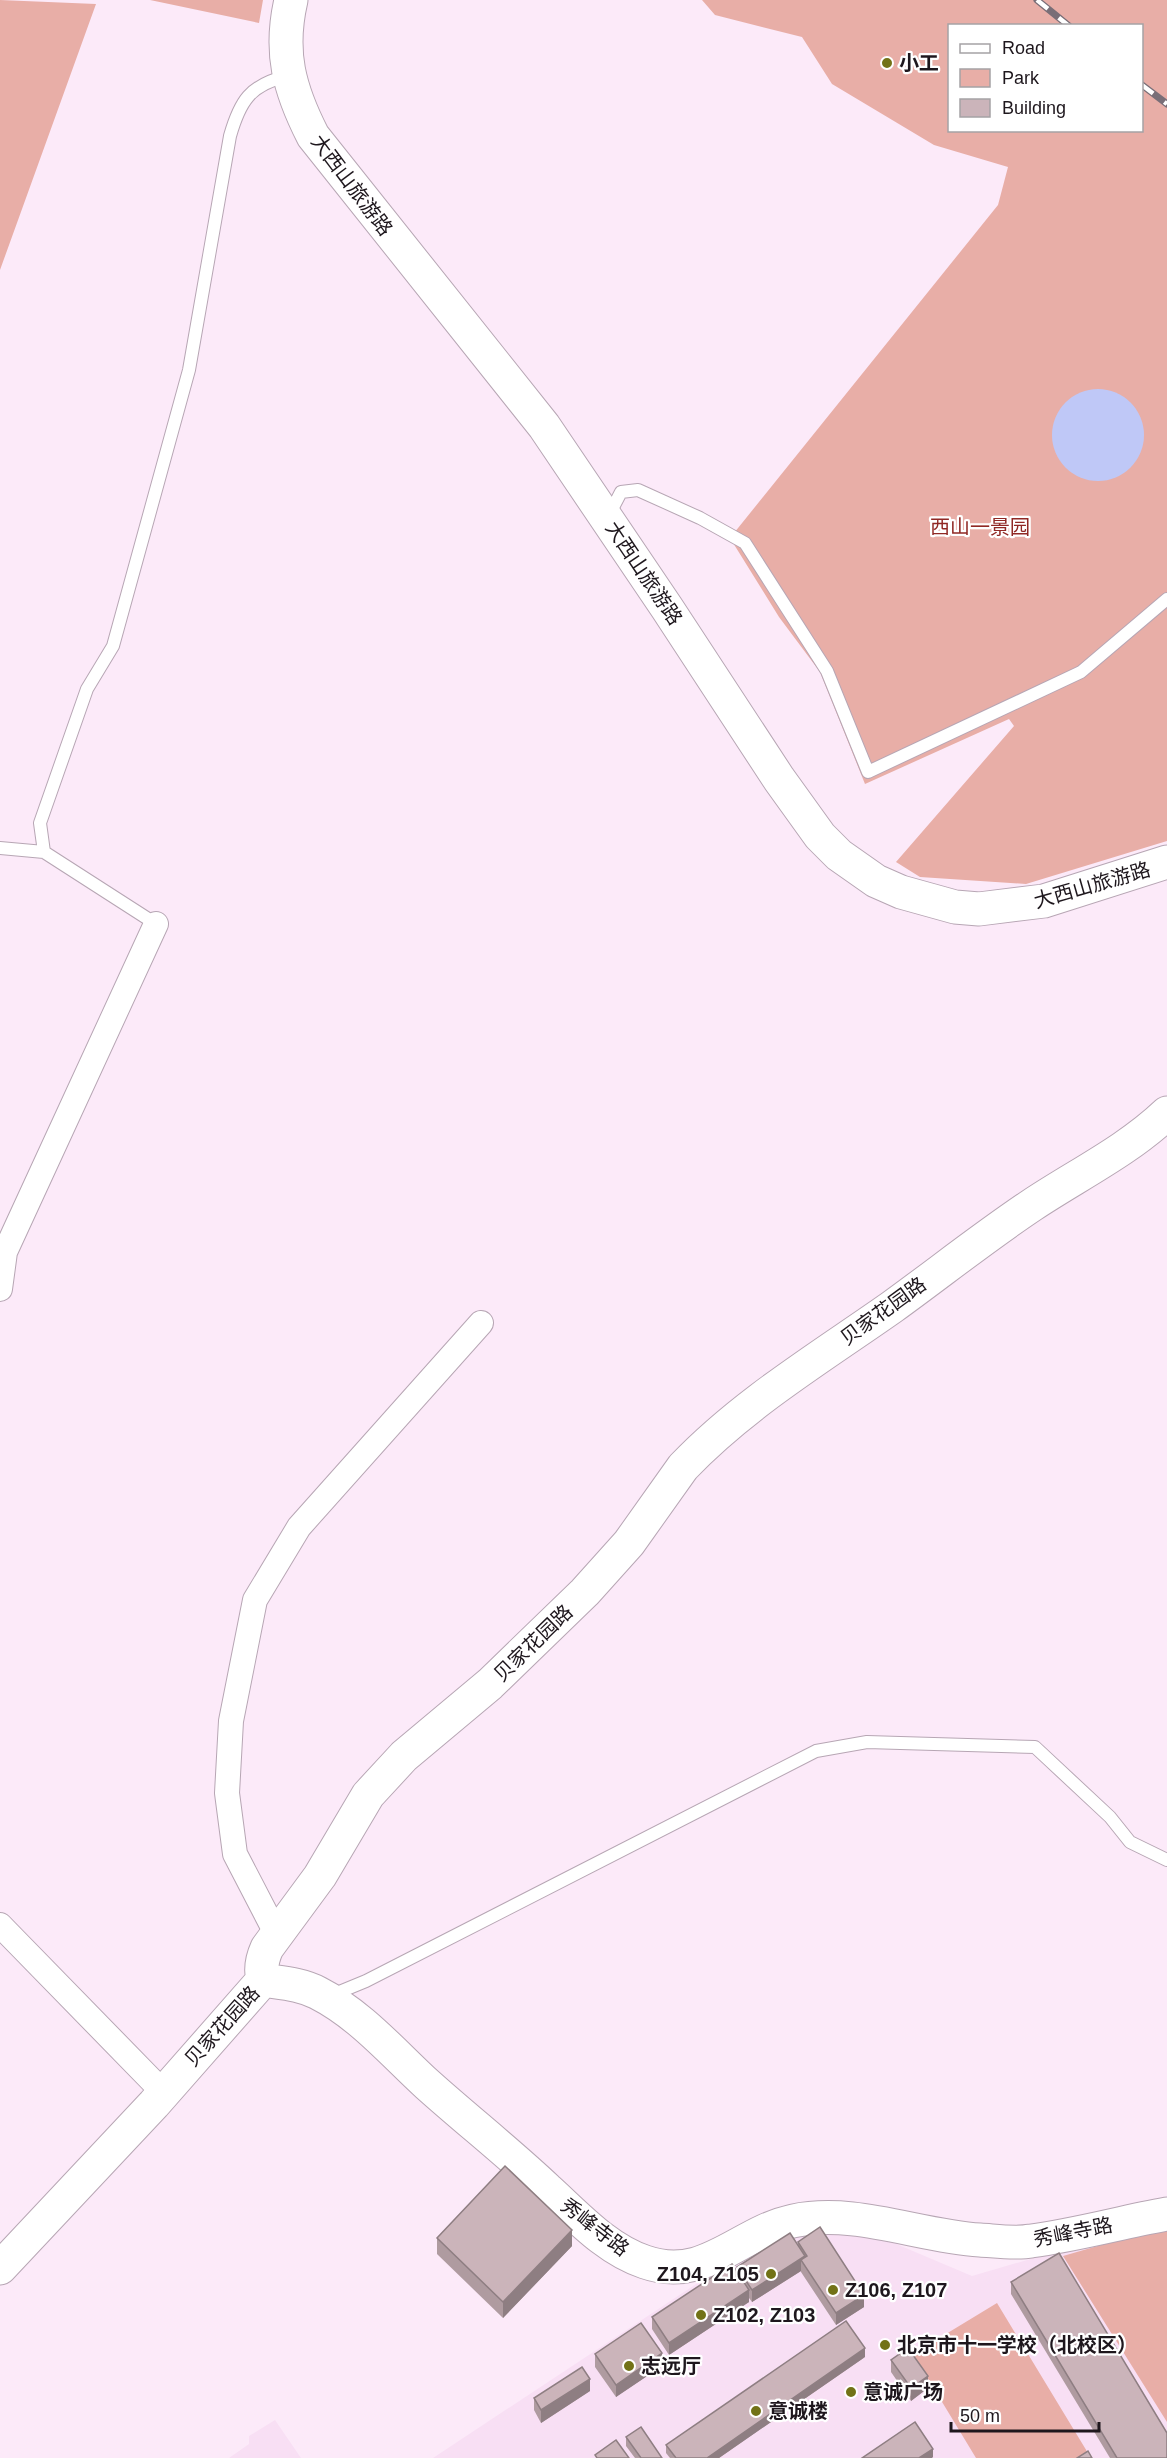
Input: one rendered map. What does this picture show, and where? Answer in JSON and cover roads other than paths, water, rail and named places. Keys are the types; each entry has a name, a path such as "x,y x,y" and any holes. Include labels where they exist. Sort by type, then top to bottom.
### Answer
{"street":[{"name":"大西山旅游路","path":"291,0 286,19 285,62 298,106 321,148 544,426 779,779 825,841 839,855 866,874 901,892 955,907 979,909 1044,901 1167,862"},
{"path":"0,1289 5,1252 156,924"},
{"name":"贝家花园路","path":"0,2268 164,2093 263,1980 262,1959 267,1948 320,1876 368,1795 404,1756 490,1684 585,1592 629,1543 683,1467 701,1449 776,1388 1018,1214 1145,1132 1167,1113"},
{"path":"277,1935 235,1854 227,1793 231,1720 255,1600 299,1527 481,1323"},
{"path":"0,1925 164,2093"},
{"name":"秀峰寺路","path":"263,1980 297,1985 325,1998 385,2043 465,2118 536,2178 592,2230 620,2251 644,2262 665,2268 695,2266 774,2227 794,2221 848,2218 957,2238 1028,2242 1167,2214"}],"lane":[{"path":"44,852 40,823 87,689 113,646 189,370 230,136 238,109 268,80 289,76"},
{"path":"608,519 621,492 638,490 746,543 827,671 868,772 1082,672 1167,599"},
{"path":"0,848 44,852 156,924"},
{"path":"325,1998 376,1976 816,1750 867,1742 1035,1747 1110,1817 1130,1842 1167,1860"}],"water":[{"path":"1098,389 1116,392 1131,402 1141,417 1144,435 1141,453 1131,468 1116,478 1098,481 1080,478 1065,468 1055,453 1052,435 1055,417 1065,402 1080,392"}],"railway":[{"path":"1037,0 1067,24"},
{"path":"1143,86 1167,104"}],"place":[{"name":"小工","path":"887,63"},
{"name":"Z104, Z105","path":"771,2274"},
{"name":"Z106, Z107","path":"833,2290"},
{"name":"Z102, Z103","path":"701,2315"},
{"name":"北京市十一学校（北校区）","path":"885,2345"},
{"name":"志远厅","path":"629,2366"},
{"name":"意诚广场","path":"851,2392"},
{"name":"意诚楼","path":"756,2411"}],"park label":[{"name":"西山一景园","path":"980,527"}]}
